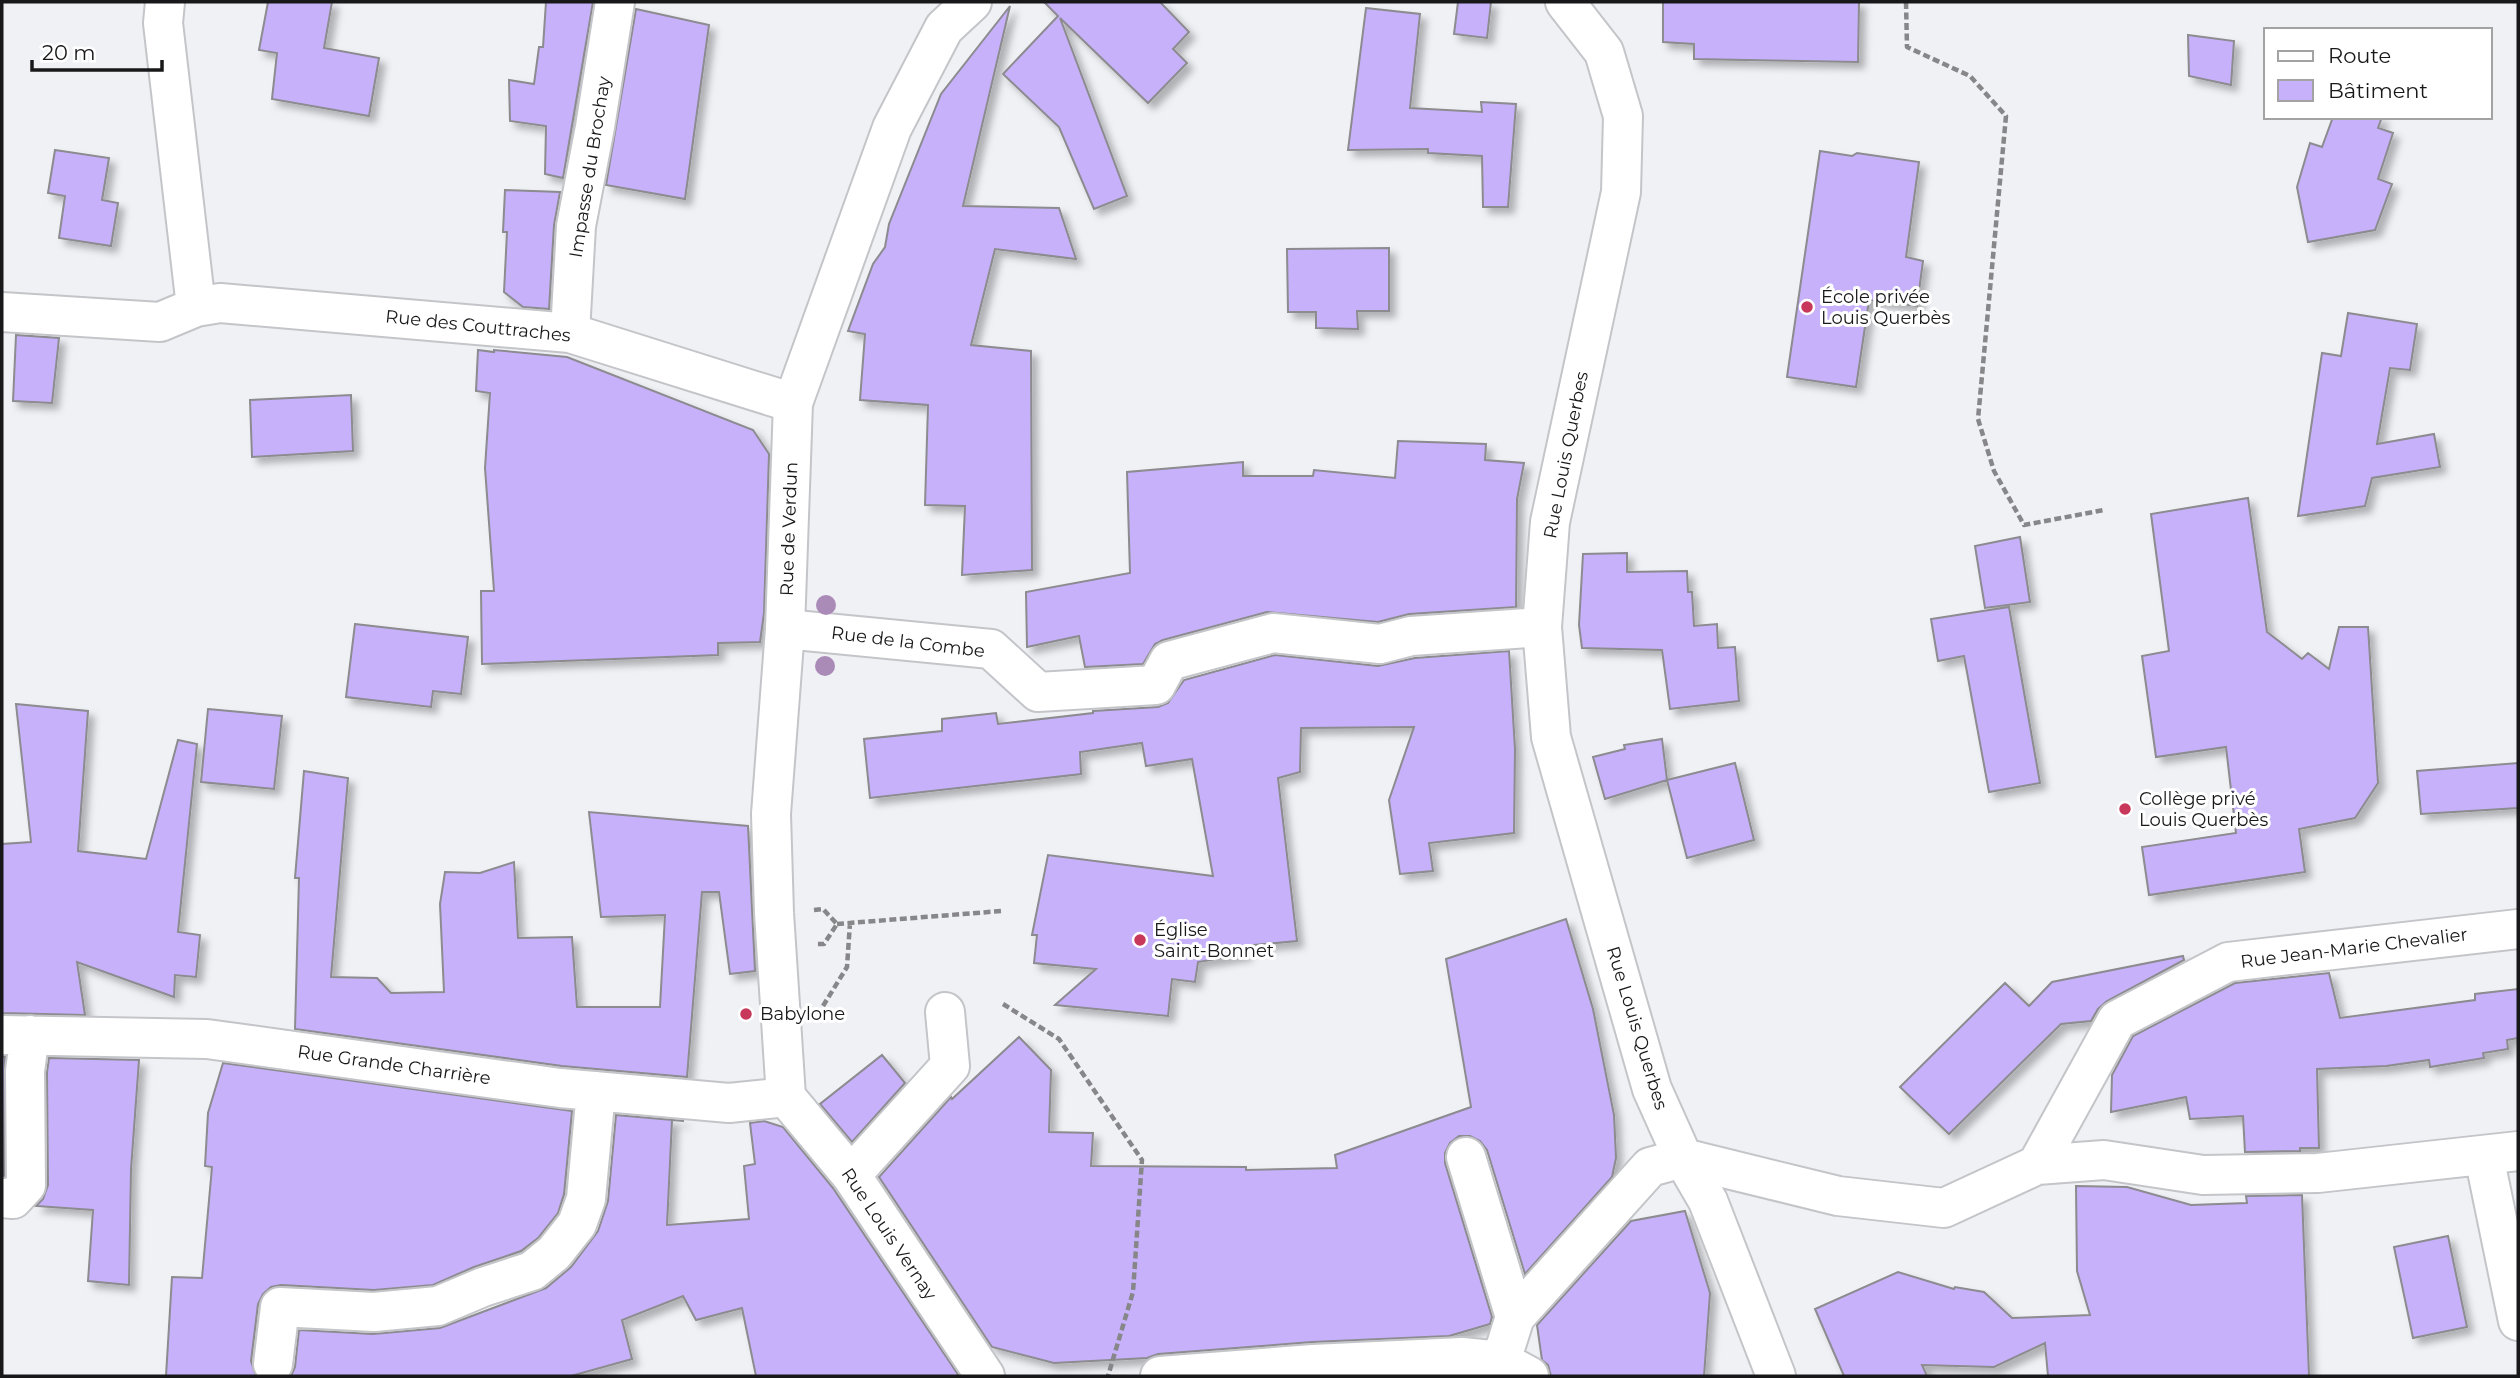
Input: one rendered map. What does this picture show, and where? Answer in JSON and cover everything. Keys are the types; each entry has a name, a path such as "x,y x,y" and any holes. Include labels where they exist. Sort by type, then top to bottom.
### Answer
{"street":[{"path":"164,2 163,23 196,307"},
{"name":"Impasse du Brochay","path":"570,333 576,226 600,102 615,2"},
{"name":"Rue de Verdun","path":"786,1097 771,814 785,629 793,403 892,128 944,28 972,2"},
{"name":"Rue Louis Querbes","path":"1565,2 1604,52 1623,116 1621,192 1550,522 1542,627 1551,737 1652,1089 1683,1158 1708,1202 1776,1376"},
{"name":"Rue des Couttraches","path":"2,312 160,322 196,307 220,303 570,333 793,403"},
{"name":"Rue de la Combe","path":"785,629 991,649 1038,692 1156,685 1169,661 1273,633 1380,644 1411,636 1542,627"},
{"name":"Rue Jean-Marie Chevalier","path":"2037,1165 2117,1020 2228,962 2518,929"},
{"path":"851,1175 950,1066 945,1012"},
{"path":"2,1198 13,1199 26,1185 25,1071 16,1035"},
{"name":"Rue Grande Charrière","path":"16,1035 207,1039 596,1091 729,1103 786,1097"},
{"path":"273,1364 280,1307 374,1312 438,1306 483,1287 532,1271 554,1253 577,1223 586,1199 596,1091"},
{"name":"Rue Louis Vernay","path":"786,1097 851,1175 985,1376"},
{"path":"1170,1375 1313,1364 1462,1357 1496,1368 1516,1317 1650,1167 1683,1158 1838,1196 1944,1208 2037,1165 2104,1160 2203,1175 2318,1173 2501,1154 2518,1321"},
{"path":"1465,1157 1516,1317"}],"path":[{"path":"1906,2 1907,47 1970,76 2006,116 1978,419 1994,471 2024,526 2104,510"},
{"path":"837,924 1001,911"},
{"path":"818,1016 847,967 850,923"},
{"path":"1003,1004 1059,1039 1142,1160 1133,1292 1108,1376"}],"building":[{"path":"268,2 332,2 324,48 379,58 369,116 272,99 277,53 259,50"},
{"path":"546,2 593,2 563,178 545,174 546,126 510,121 509,80 534,84 539,47 543,47"},
{"path":"1044,2 1160,2 1189,32 1173,49 1187,63 1148,103 1060,18 1127,196 1094,209 1059,127 1003,74 1058,16"},
{"path":"1458,2 1491,2 1487,38 1454,34"},
{"path":"1663,2 1859,2 1858,62 1694,59 1694,44 1663,42"},
{"path":"1010,6 963,206 1059,208 1076,259 995,249 971,345 1031,351 1032,570 962,575 965,506 925,505 928,405 860,400 865,334 848,331 873,264 885,247 889,224 941,94"},
{"path":"1366,8 1420,14 1410,108 1482,112 1481,102 1516,104 1508,207 1483,207 1482,156 1428,153 1428,149 1348,150"},
{"path":"636,9 709,25 685,199 606,185"},
{"path":"2188,35 2234,41 2231,85 2189,76"},
{"path":"2332,119 2381,119 2378,128 2393,133 2378,179 2392,184 2375,230 2308,242 2297,187 2310,143 2322,147"},
{"path":"55,150 109,158 102,200 118,203 111,246 59,238 65,196 48,193"},
{"path":"1820,151 1919,162 1906,257 1923,261 1917,306 1869,300 1856,387 1787,377"},
{"path":"505,190 560,192 554,225 549,309 523,307 504,292 507,232 503,232"},
{"path":"1389,248 1389,311 1357,311 1358,329 1316,328 1316,312 1288,312 1287,249"},
{"path":"2348,313 2417,324 2410,370 2390,368 2377,444 2434,434 2440,467 2372,478 2365,506 2298,516 2322,353 2341,356"},
{"path":"16,335 59,338 52,403 13,401"},
{"path":"478,350 567,357 753,430 769,454 764,613 760,642 718,643 718,655 482,664 481,591 494,591 485,468 490,393 476,391"},
{"path":"351,395 353,451 252,457 250,400"},
{"path":"1398,441 1486,444 1485,460 1524,463 1517,499 1516,607 1409,614 1378,622 1267,612 1163,640 1155,644 1143,664 1085,667 1079,636 1027,647 1026,592 1130,573 1127,472 1243,462 1243,476 1313,476 1314,470 1395,478"},
{"path":"2248,498 2267,632 2302,659 2308,653 2329,669 2339,627 2368,627 2378,783 2355,818 2299,829 2305,872 2149,895 2142,847 2236,833 2226,747 2156,757 2142,656 2169,651 2151,514"},
{"path":"2020,537 2030,602 1985,608 1975,546"},
{"path":"1627,553 1627,572 1687,571 1688,592 1692,592 1694,626 1717,624 1718,648 1735,647 1739,701 1670,709 1662,650 1582,648 1579,625 1583,554"},
{"path":"2009,607 2040,783 1989,792 1964,656 1938,661 1931,619"},
{"path":"355,624 468,637 461,694 433,691 431,707 346,697"},
{"path":"1509,651 1515,749 1514,833 1429,843 1433,871 1400,874 1389,800 1414,727 1301,728 1300,772 1278,778 1297,941 1244,946 1246,954 1198,962 1195,982 1172,979 1168,1016 1055,1005 1096,969 1034,963 1037,935 1032,935 1048,855 1213,876 1192,759 1146,766 1142,743 1080,752 1081,774 870,798 864,739 942,731 942,719 996,713 998,724 1093,711 1158,707 1168,703 1184,680 1275,655 1378,666 1415,658"},
{"path":"16,704 88,711 78,851 146,859 178,740 197,744 178,932 200,935 196,977 175,975 174,997 77,962 85,1015 2,1013 2,844 31,842"},
{"path":"208,709 282,716 274,789 201,782"},
{"path":"1662,739 1667,780 1605,799 1593,757 1625,749 1624,745"},
{"path":"1735,763 1754,840 1687,858 1667,780"},
{"path":"2518,763 2518,808 2421,814 2417,771"},
{"path":"304,771 348,778 331,977 377,978 391,993 444,992 440,904 445,872 480,873 514,862 518,938 572,937 577,1007 660,1007 665,915 601,917 589,812 748,826 755,971 730,974 719,892 702,892 687,1077 562,1066 295,1029 299,878 295,878"},
{"path":"1566,919 1593,1009 1614,1115 1616,1158 1612,1177 1525,1274 1487,1150 1480,1141 1470,1136 1459,1136 1450,1143 1445,1153 1445,1163 1492,1317 1490,1324 1449,1336 1312,1342 1158,1354 1147,1358 1054,1363 992,1347 879,1177 951,1097 952,1099 1019,1037 1051,1070 1049,1132 1093,1133 1091,1166 1246,1167 1246,1170 1337,1168 1335,1155 1471,1107 1446,959"},
{"path":"2183,956 2184,960 2107,1001 2091,1021 2061,1024 1949,1134 1900,1087 2005,983 2029,1006 2052,982"},
{"path":"2329,973 2340,1018 2475,1000 2475,994 2518,989 2518,1038 2507,1040 2508,1049 2483,1053 2484,1058 2430,1067 2429,1060 2386,1066 2317,1069 2319,1148 2245,1152 2243,1116 2190,1119 2186,1097 2111,1112 2112,1075 2133,1036 2235,983"},
{"path":"882,1055 905,1083 852,1142 820,1104"},
{"path":"2,1057 5,1057 2,1177"},
{"path":"49,1058 139,1060 131,1169 129,1285 88,1281 93,1210 36,1206 43,1199 48,1185"},
{"path":"223,1063 572,1111 564,1194 558,1213 538,1238 521,1251 433,1285 374,1290 281,1285 271,1287 263,1294 258,1304 251,1361 256,1376 166,1376 172,1277 202,1278 212,1167 205,1166 208,1113"},
{"path":"616,1115 684,1121 672,1120 667,1225 749,1219 744,1166 755,1164 750,1123 764,1121 783,1127 833,1188 959,1376 756,1376 742,1308 696,1320 683,1296 622,1320 632,1359 571,1376 291,1376 295,1367 299,1330 373,1334 440,1328 546,1288 571,1267 598,1231 608,1201"},
{"path":"2076,1186 2127,1187 2191,1205 2247,1203 2246,1196 2302,1195 2309,1376 2048,1376 2045,1343 1994,1367 1922,1365 1927,1376 1844,1376 1815,1309 1898,1272 1954,1289 1984,1292 2012,1318 2090,1315 2077,1271"},
{"path":"1685,1211 1710,1293 1704,1376 1551,1376 1548,1365 1542,1360 1537,1325 1631,1221"},
{"path":"2448,1236 2467,1327 2413,1338 2394,1247"}],"place":[{"name":"École privée Louis Querbès","path":"1807,307"},
{"name":"Collège privé Louis Querbès","path":"2125,809"},
{"name":"Église Saint-Bonnet","path":"1140,940"},
{"name":"Babylone","path":"746,1014"}]}
